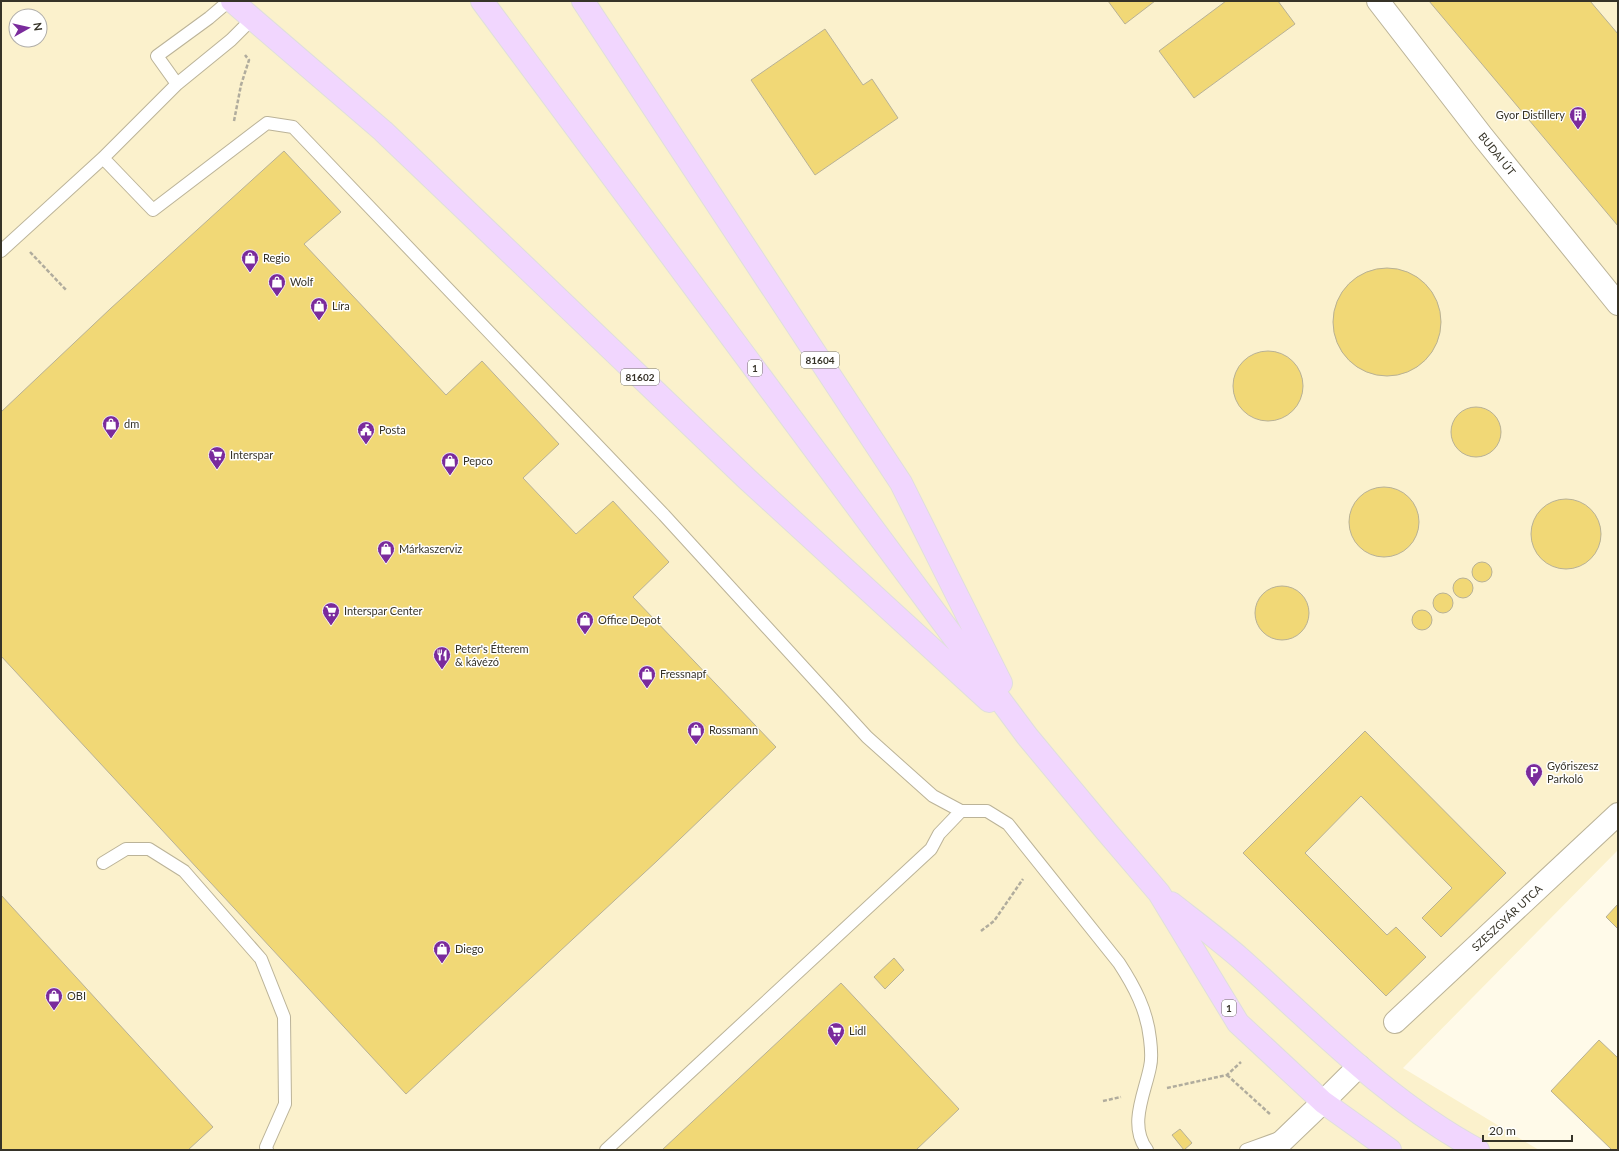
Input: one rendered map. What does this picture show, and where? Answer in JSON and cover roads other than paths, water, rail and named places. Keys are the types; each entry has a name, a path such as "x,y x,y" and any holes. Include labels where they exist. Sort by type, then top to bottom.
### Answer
{"main road":[{"name":"81602","path":"231,1 383,131 747,479 1027,736"},
{"name":"1","path":"482,1 1027,736 1159,893 1238,1022 1260,1045 1323,1102 1390,1150"},
{"name":"81604","path":"583,1 901,483 1027,736"},
{"name":"1","path":"1159,893 1239,958 1359,1066 1410,1108 1478,1150"}],"street":[{"name":"BUDAI ÚT","path":"1378,1 1483,137 1618,304"},
{"name":"SZESZGYÁR UTCA","path":"1396,1022 1618,814"},
{"path":"1273,1150 1359,1066"}],"lane":[{"path":"177,84 157,56 231,1"},
{"path":"1,250 103,158 177,84 231,40 252,20"},
{"path":"103,158 153,210 267,123 293,127 664,515 867,738 933,796 961,811 987,811 1008,824 1119,963 1134,986 1144,1012 1150,1039 1150,1065 1138,1111 1138,1129 1146,1150"},
{"path":"606,1150 931,849 939,834 961,811"},
{"path":"103,863 126,849 149,849 184,871 261,959 284,1017 285,1104 266,1147 267,1150"},
{"path":"1246,1150 1291,1133"}],"place":[{"name":"Gyor Distillery","path":"1578,130"},
{"name":"Regio","path":"250,273"},
{"name":"Wolf","path":"277,297"},
{"name":"Líra","path":"319,321"},
{"name":"dm","path":"111,439"},
{"name":"Posta","path":"366,445"},
{"name":"Interspar","path":"217,470"},
{"name":"Pepco","path":"450,476"},
{"name":"Márkaszerviz","path":"386,564"},
{"name":"Interspar Center","path":"331,626"},
{"name":"Office Depot","path":"585,635"},
{"name":"Peter's Étterem & kávézó","path":"442,670"},
{"name":"Fressnapf","path":"647,689"},
{"name":"Rossmann","path":"696,745"},
{"name":"Győriszesz Parkoló","path":"1534,787"},
{"name":"Diego","path":"442,964"},
{"name":"OBI","path":"54,1011"},
{"name":"Lidl","path":"836,1046"}]}
